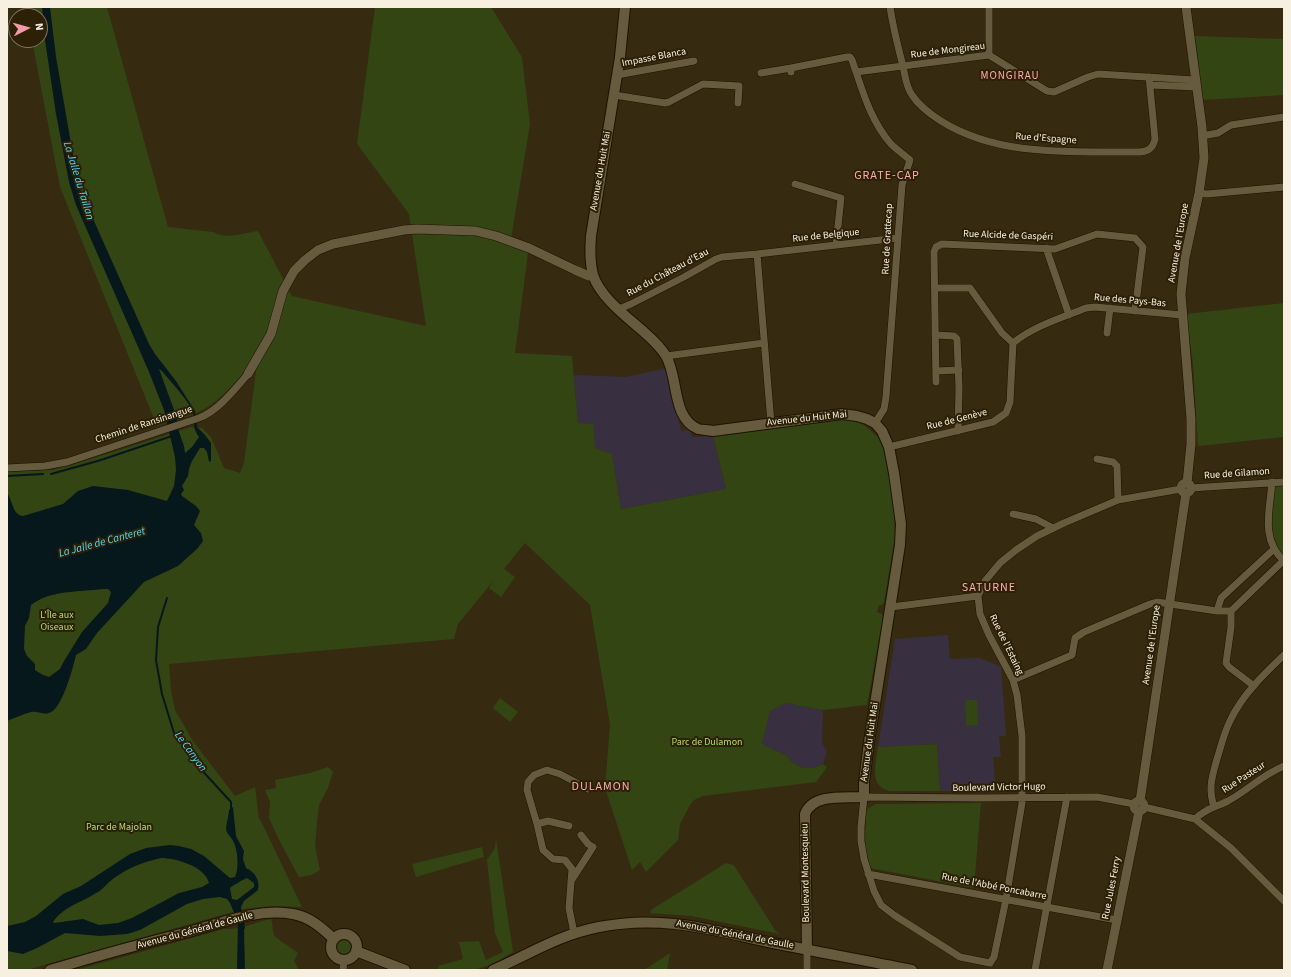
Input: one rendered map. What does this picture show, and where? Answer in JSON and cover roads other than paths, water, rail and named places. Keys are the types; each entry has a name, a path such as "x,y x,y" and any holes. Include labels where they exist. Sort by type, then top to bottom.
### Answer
{"main road":[{"name":"Avenue du Huit Mai","path":"625,7 617,76 593,216 590,251 593,275 600,288 609,300 658,346 666,356 671,365 680,407 684,418 690,425 699,429 712,431 842,414 857,416 875,423 882,431 889,447 900,511 901,536 864,782 864,797"},
{"name":"Boulevard Montesquieu","path":"807,950 805,814 810,805 818,800 864,797"},
{"name":"Avenue du Général de Gaulle","path":"50,970 231,920 276,913 294,914 312,920 334,939"},
{"name":"Avenue du Général de Gaulle","path":"493,970 552,941 574,933 616,924 661,922 695,926 807,950 912,970"},
{"path":"342,934 350,936 356,942 356,951 352,958 344,965 336,958 331,946 334,939 342,934"},
{"path":"356,951 405,970"}],"street":[{"path":"890,7 894,32 903,66"},
{"path":"989,7 989,55"},
{"name":"Avenue de l'Europe","path":"1139,805 1191,450 1191,419 1181,294 1185,258 1199,193 1204,158 1186,7"},
{"name":"Rue de Mongireau","path":"856,72 989,55 1048,92 1060,90 1098,74 1149,77 1196,83"},
{"path":"761,73 791,70 847,57 852,60 856,72"},
{"name":"Impasse Blanca","path":"617,76 694,61"},
{"name":"Rue d'Espagne","path":"903,66 907,86 917,102 931,115 950,127 975,138 1003,146 1051,151 1148,151 1154,145 1155,139 1149,77"},
{"name":"Rue de Grattecap","path":"856,72 868,107 878,126 891,144 910,160 902,185 886,396 884,409 875,423"},
{"path":"1150,85 1196,83"},
{"path":"614,95 665,103 699,86 708,84 739,86 738,103"},
{"path":"1202,136 1218,133 1231,125 1284,117"},
{"path":"795,184 841,198 836,245"},
{"path":"1199,193 1207,194 1284,187"},
{"name":"Chemin de Ransinangue","path":"7,468 45,466 67,462 204,416 227,398 248,374 271,334 283,291 294,272 314,253 333,244 410,230 476,231 496,236 529,248 557,260 574,270 589,276 593,275"},
{"name":"Rue Alcide de Gaspéri","path":"936,382 934,252 936,247 942,244 1055,248 1096,234 1135,238 1143,247 1135,311"},
{"name":"Rue de Belgique","path":"757,254 898,238"},
{"path":"1046,248 1069,315"},
{"path":"757,254 771,423"},
{"name":"Rue du Château d'Eau","path":"619,309 632,304 716,259 722,257 757,254"},
{"path":"935,288 970,288 1002,333 1013,343"},
{"name":"Rue des Pays-Bas","path":"1013,343 1025,334 1086,308 1110,308 1182,315"},
{"path":"1107,333 1110,308"},
{"path":"935,335 954,336 957,339 959,370 958,431"},
{"path":"666,356 764,343"},
{"name":"Rue de Genève","path":"889,447 993,422 1006,413 1010,402 1013,343"},
{"path":"936,371 959,370"},
{"path":"1097,459 1113,462 1117,466 1118,500"},
{"path":"1013,680 1072,655 1075,638 1084,632 1150,604 1157,602 1217,611 1231,611 1284,560 1274,549 1267,523 1272,482"},
{"name":"Rue de Gilamon","path":"1186,488 1284,482"},
{"path":"891,607 978,596 985,581 1000,563 1036,536 1118,500 1186,488"},
{"path":"1013,514 1036,519 1053,528"},
{"path":"1217,611 1221,598 1274,549"},
{"name":"Rue de l'Estaing","path":"978,596 980,614 989,635 1013,680 1021,715 1022,736 1023,797 1006,899 994,957 989,966"},
{"path":"1231,611 1231,627 1226,662 1229,668 1254,686"},
{"path":"1214,807 1210,791 1211,783 1223,737 1230,720 1254,686 1284,655"},
{"name":"Rue Pasteur","path":"1195,819 1205,811 1228,801 1270,772 1284,766"},
{"path":"574,933 569,908 572,869 565,860 553,858 543,850 527,790 528,782 534,775 547,770 560,774 588,789"},
{"path":"1035,970 1067,796"},
{"name":"Boulevard Victor Hugo","path":"864,797 1097,797 1139,805 1195,819"},
{"name":"Avenue du Huit Mai","path":"864,797 861,841 868,874 881,905 894,915 960,957 989,966"},
{"name":"Rue Jules Ferry","path":"1107,970 1139,805"},
{"path":"1195,819 1231,848 1284,901"},
{"path":"537,824 548,821 569,826"},
{"path":"570,883 593,848 581,835"},
{"name":"Rue de l'Abbé Poncabarre","path":"868,874 1117,920"},
{"path":"807,950 807,970"}],"water":[{"name":"La Jalle de Canteret","path":"42,7 50,7 56,57 77,178 81,192 149,344 176,381 195,411 197,427 211,443 211,461 209,462 207,452 204,448 200,448 192,461 188,476 182,486 184,490 181,494 182,496 196,506 200,511 194,525 201,533 203,541 197,549 178,566 144,582 97,633 86,649 76,655 66,688 54,710 49,713 31,712 7,721 7,493 17,513 23,516 63,504 78,491 93,486 128,490 167,501 174,486 176,470 175,457 164,410 149,372 76,205 69,182 56,114 46,48 48,48 48,8","holes":["159,369 184,397 193,412 194,427 199,437 192,447 185,453 178,429 177,418","108,589 111,592 108,603 82,632 60,669 49,677 35,670 35,664 27,656 24,649 25,626 29,618 31,605 39,600 56,594"]},
{"path":"233,807 236,836 244,851 243,859 246,868 254,874 258,883 258,890 244,901 241,907 245,928 245,970 237,970 238,922 230,903 227,899 220,897 203,899 187,904 140,930 127,934 100,936 65,933 23,954 7,951 7,926 25,922 36,916 63,894 81,886 130,854 146,848 170,845 191,849 204,856 230,878 235,877 238,860 233,841 226,829 229,810","holes":["161,858 167,858 189,864 202,872 209,883 202,887 179,893 132,918 118,923 99,925 83,919 53,922 67,908 99,891 126,870 139,864","247,878 254,883 254,887 237,900 232,899 230,888"]}],"waterway":[{"path":"51,474 101,460 172,436"},
{"path":"7,476 43,474"},
{"name":"Le Canyon","path":"167,598 158,627 156,660 162,694 174,733 197,765 231,802 231,811"}],"district":[{"name":"MONGIRAU","path":"1010,77"},
{"name":"GRATE-CAP","path":"887,176"},
{"name":"SATURNE","path":"989,588"},
{"name":"DULAMON","path":"601,787"}],"water label":[{"name":"La Jalle du Taillan","path":"78,181"}],"park label":[{"name":"L'Île aux Oiseaux","path":"57,622"},
{"name":"Parc de Dulamon","path":"707,743"},
{"name":"Parc de Majolan","path":"119,828"}]}
